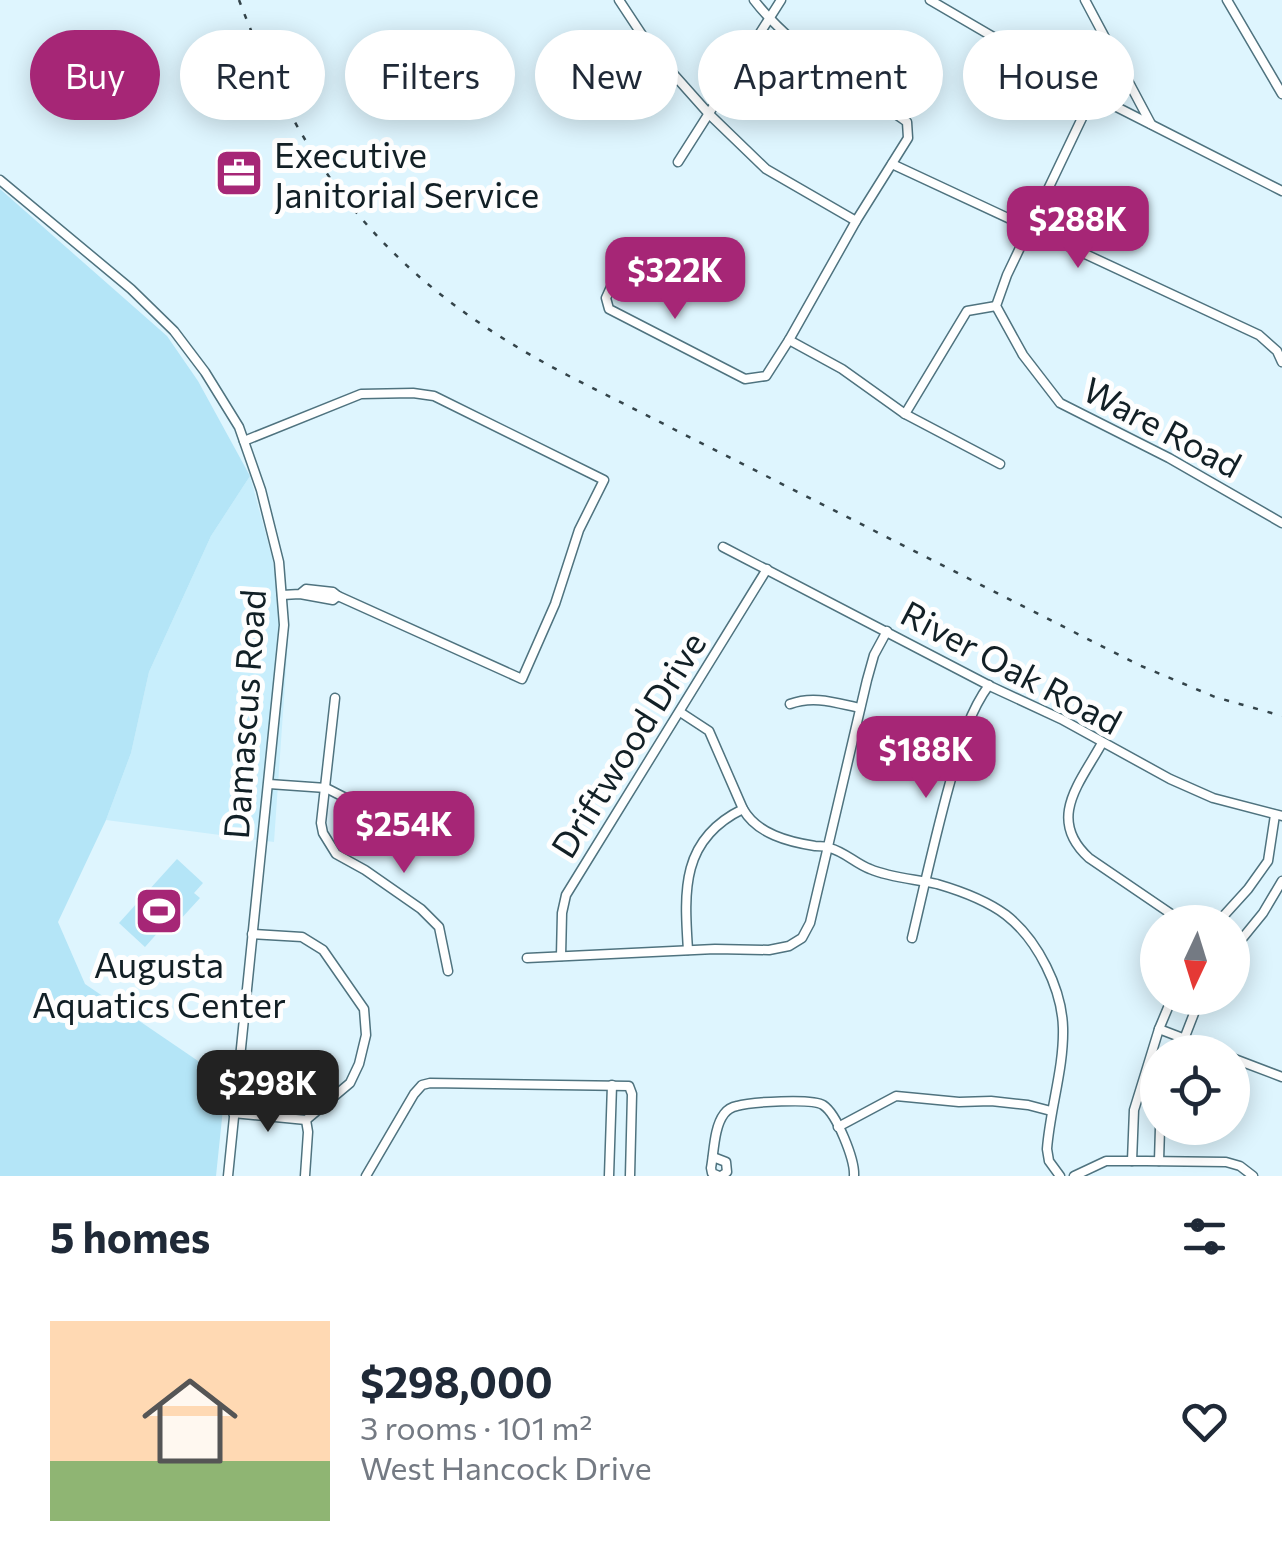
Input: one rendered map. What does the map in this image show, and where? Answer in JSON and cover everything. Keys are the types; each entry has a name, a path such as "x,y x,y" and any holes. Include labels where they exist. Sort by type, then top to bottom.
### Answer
{"street":[{"path":"618,0 652,50 698,102"},
{"path":"625,256 606,298 609,309 745,378 766,376 908,138 908,122 852,88 768,19 754,0"},
{"path":"761,30 781,0"},
{"path":"930,0 981,30"},
{"path":"1085,0 1150,124"},
{"path":"1227,0 1282,94"},
{"path":"1134,116 1282,191"},
{"path":"678,162 705,120"},
{"path":"715,120 766,169 856,221"},
{"path":"906,414 967,310 996,306 1081,120"},
{"path":"892,164 1260,334 1282,362"},
{"name":"Damascus Road","path":"0,180 131,288 174,330 238,427 261,490 279,562 284,625 228,1176"},
{"name":"Ware Road","path":"996,306 1022,355 1060,403 1169,458 1282,523"},
{"path":"788,340 842,369 906,414 1000,464"},
{"path":"244,441 360,394 413,393 434,396 604,480 578,530 555,604 522,680 338,596 333,600 282,595"},
{"name":"River Oak Road","path":"724,546 1212,798 1279,816"},
{"name":"Driftwood Drive","path":"561,956 566,895 767,569"},
{"path":"527,958 768,950 789,946 802,938 810,922 874,655 887,631"},
{"path":"912,938 958,754 977,701 988,685"},
{"path":"335,698 323,833 336,854 421,908 439,926 448,971"},
{"path":"790,704 818,698 860,708"},
{"path":"680,712 710,731 747,816 761,828 790,841 829,847 872,870 981,899 1009,917 1043,959 1062,1014 1047,1149 1060,1176"},
{"path":"1102,743 1068,805 1066,820 1070,834 1089,858 1158,905"},
{"path":"269,784 326,788 376,814 466,829"},
{"path":"688,950 685,890 691,866 704,840 726,817 744,808"},
{"path":"1233,905 1268,860 1279,816"},
{"path":"1250,928 1281,883"},
{"path":"232,1113 306,1120 350,1083 366,1035 364,1009 323,950 302,937 252,934"},
{"path":"1132,1161 1134,1110 1164,1015"},
{"path":"1158,1029 1175,1035"},
{"path":"1250,1065 1282,1078"},
{"path":"366,1176 414,1094 430,1082 629,1086 630,1176"},
{"path":"609,1176 612,1085"},
{"path":"838,1127 896,1096 1028,1105 1051,1112"},
{"path":"720,1176 712,1172 713,1157 722,1118 736,1106 816,1102 826,1107 838,1127 852,1156 854,1176"},
{"path":"304,1176 306,1120"},
{"path":"1159,1145 1159,1161"},
{"path":"1074,1176 1106,1161 1226,1162 1254,1176"}],"shaded area":[{"path":"0,189 167,336 198,381 250,476 211,536 149,672 131,753 106,820 58,922 85,984 226,1080 216,1176 0,1176"},
{"path":"250,476 272,557 288,641 274,842 106,820 131,753 149,672 211,536"},
{"name":"Augusta Aquatics Center","path":"177,859 203,883 194,893 200,898 167,934 161,929 145,947 119,923"}],"railway":[{"path":"239,0 295,123 328,175 365,222 454,305 569,376 1139,665 1215,697 1282,716"}],"place":[{"name":"Executive Janitorial Service","path":"239,173"},
{"name":"Augusta Aquatics Center","path":"159,911"}]}
